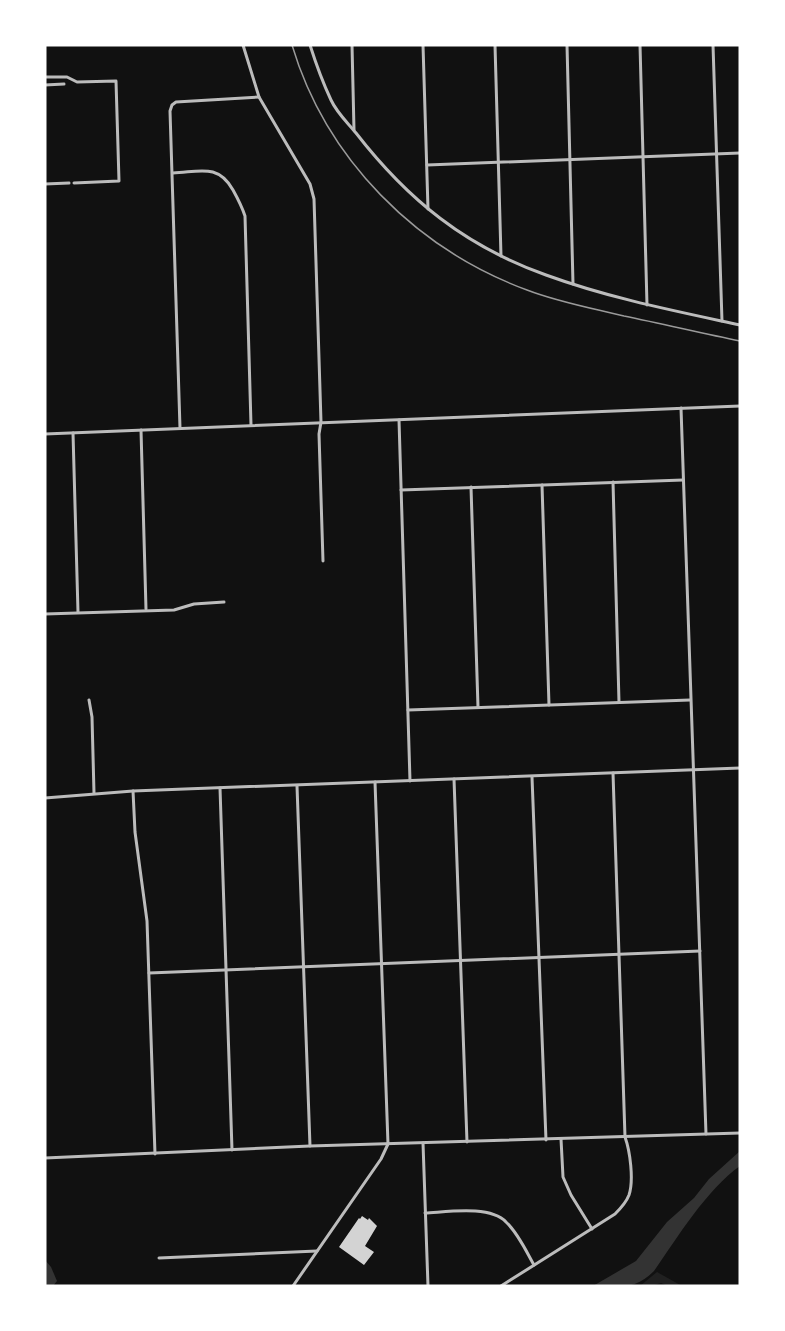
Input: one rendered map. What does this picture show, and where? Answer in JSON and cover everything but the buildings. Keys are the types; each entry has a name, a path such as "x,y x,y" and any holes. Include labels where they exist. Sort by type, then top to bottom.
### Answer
{"street":[{"path":"243,45 259,97 310,184 314,199 323,561"},
{"path":"310,45 332,102 354,131 407,193 454,230 501,256 546,275 647,305 740,326"},
{"path":"352,45 354,131"},
{"path":"423,45 428,209"},
{"path":"495,45 501,256"},
{"path":"567,45 573,284"},
{"path":"640,45 647,305"},
{"path":"713,45 722,321"},
{"path":"45,77 67,77 77,82 116,81 119,181 74,183"},
{"path":"45,85 64,84"},
{"path":"180,428 172,105 176,102 259,97"},
{"path":"427,165 740,153"},
{"path":"172,173 211,171 220,173 227,178 245,216 251,425"},
{"path":"45,184 69,183"},
{"path":"45,434 740,406"},
{"path":"681,408 706,1134"},
{"path":"399,419 410,781"},
{"path":"141,430 146,609"},
{"path":"73,433 78,612"},
{"path":"401,490 683,480"},
{"path":"613,482 619,702"},
{"path":"542,485 549,705"},
{"path":"471,487 478,707"},
{"path":"45,614 146,609 174,610 194,604 224,602"},
{"path":"89,700 92,717 94,793"},
{"path":"408,710 690,700"},
{"path":"45,798 133,791 740,768"},
{"path":"501,1286 615,1214 624,1205 630,1193 629,1149 625,1137 613,773"},
{"path":"532,777 546,1140"},
{"path":"454,779 467,1142"},
{"path":"293,1286 381,1159 388,1144 375,782"},
{"path":"297,786 310,1146"},
{"path":"220,788 232,1150"},
{"path":"133,791 135,832 146,898 155,1154"},
{"path":"149,973 700,951"},
{"path":"45,1158 310,1146 740,1133"},
{"path":"561,1139 563,1178 571,1196 592,1229"},
{"path":"423,1143 428,1286"},
{"path":"425,1213 480,1212 498,1215 511,1227 534,1265"},
{"path":"159,1258 317,1251"}],"shaded area":[{"path":"740,1151 740,1166 704,1201 654,1271 633,1285 593,1286 636,1261 667,1222"},
{"path":"45,1260 57,1281 53,1286 45,1286"},
{"path":"657,1272 682,1286 668,1286 661,1283 640,1286"}],"railway":[{"path":"292,45 307,87 327,126 352,162 381,195 413,225 448,250 486,272 551,298 740,341"}]}
